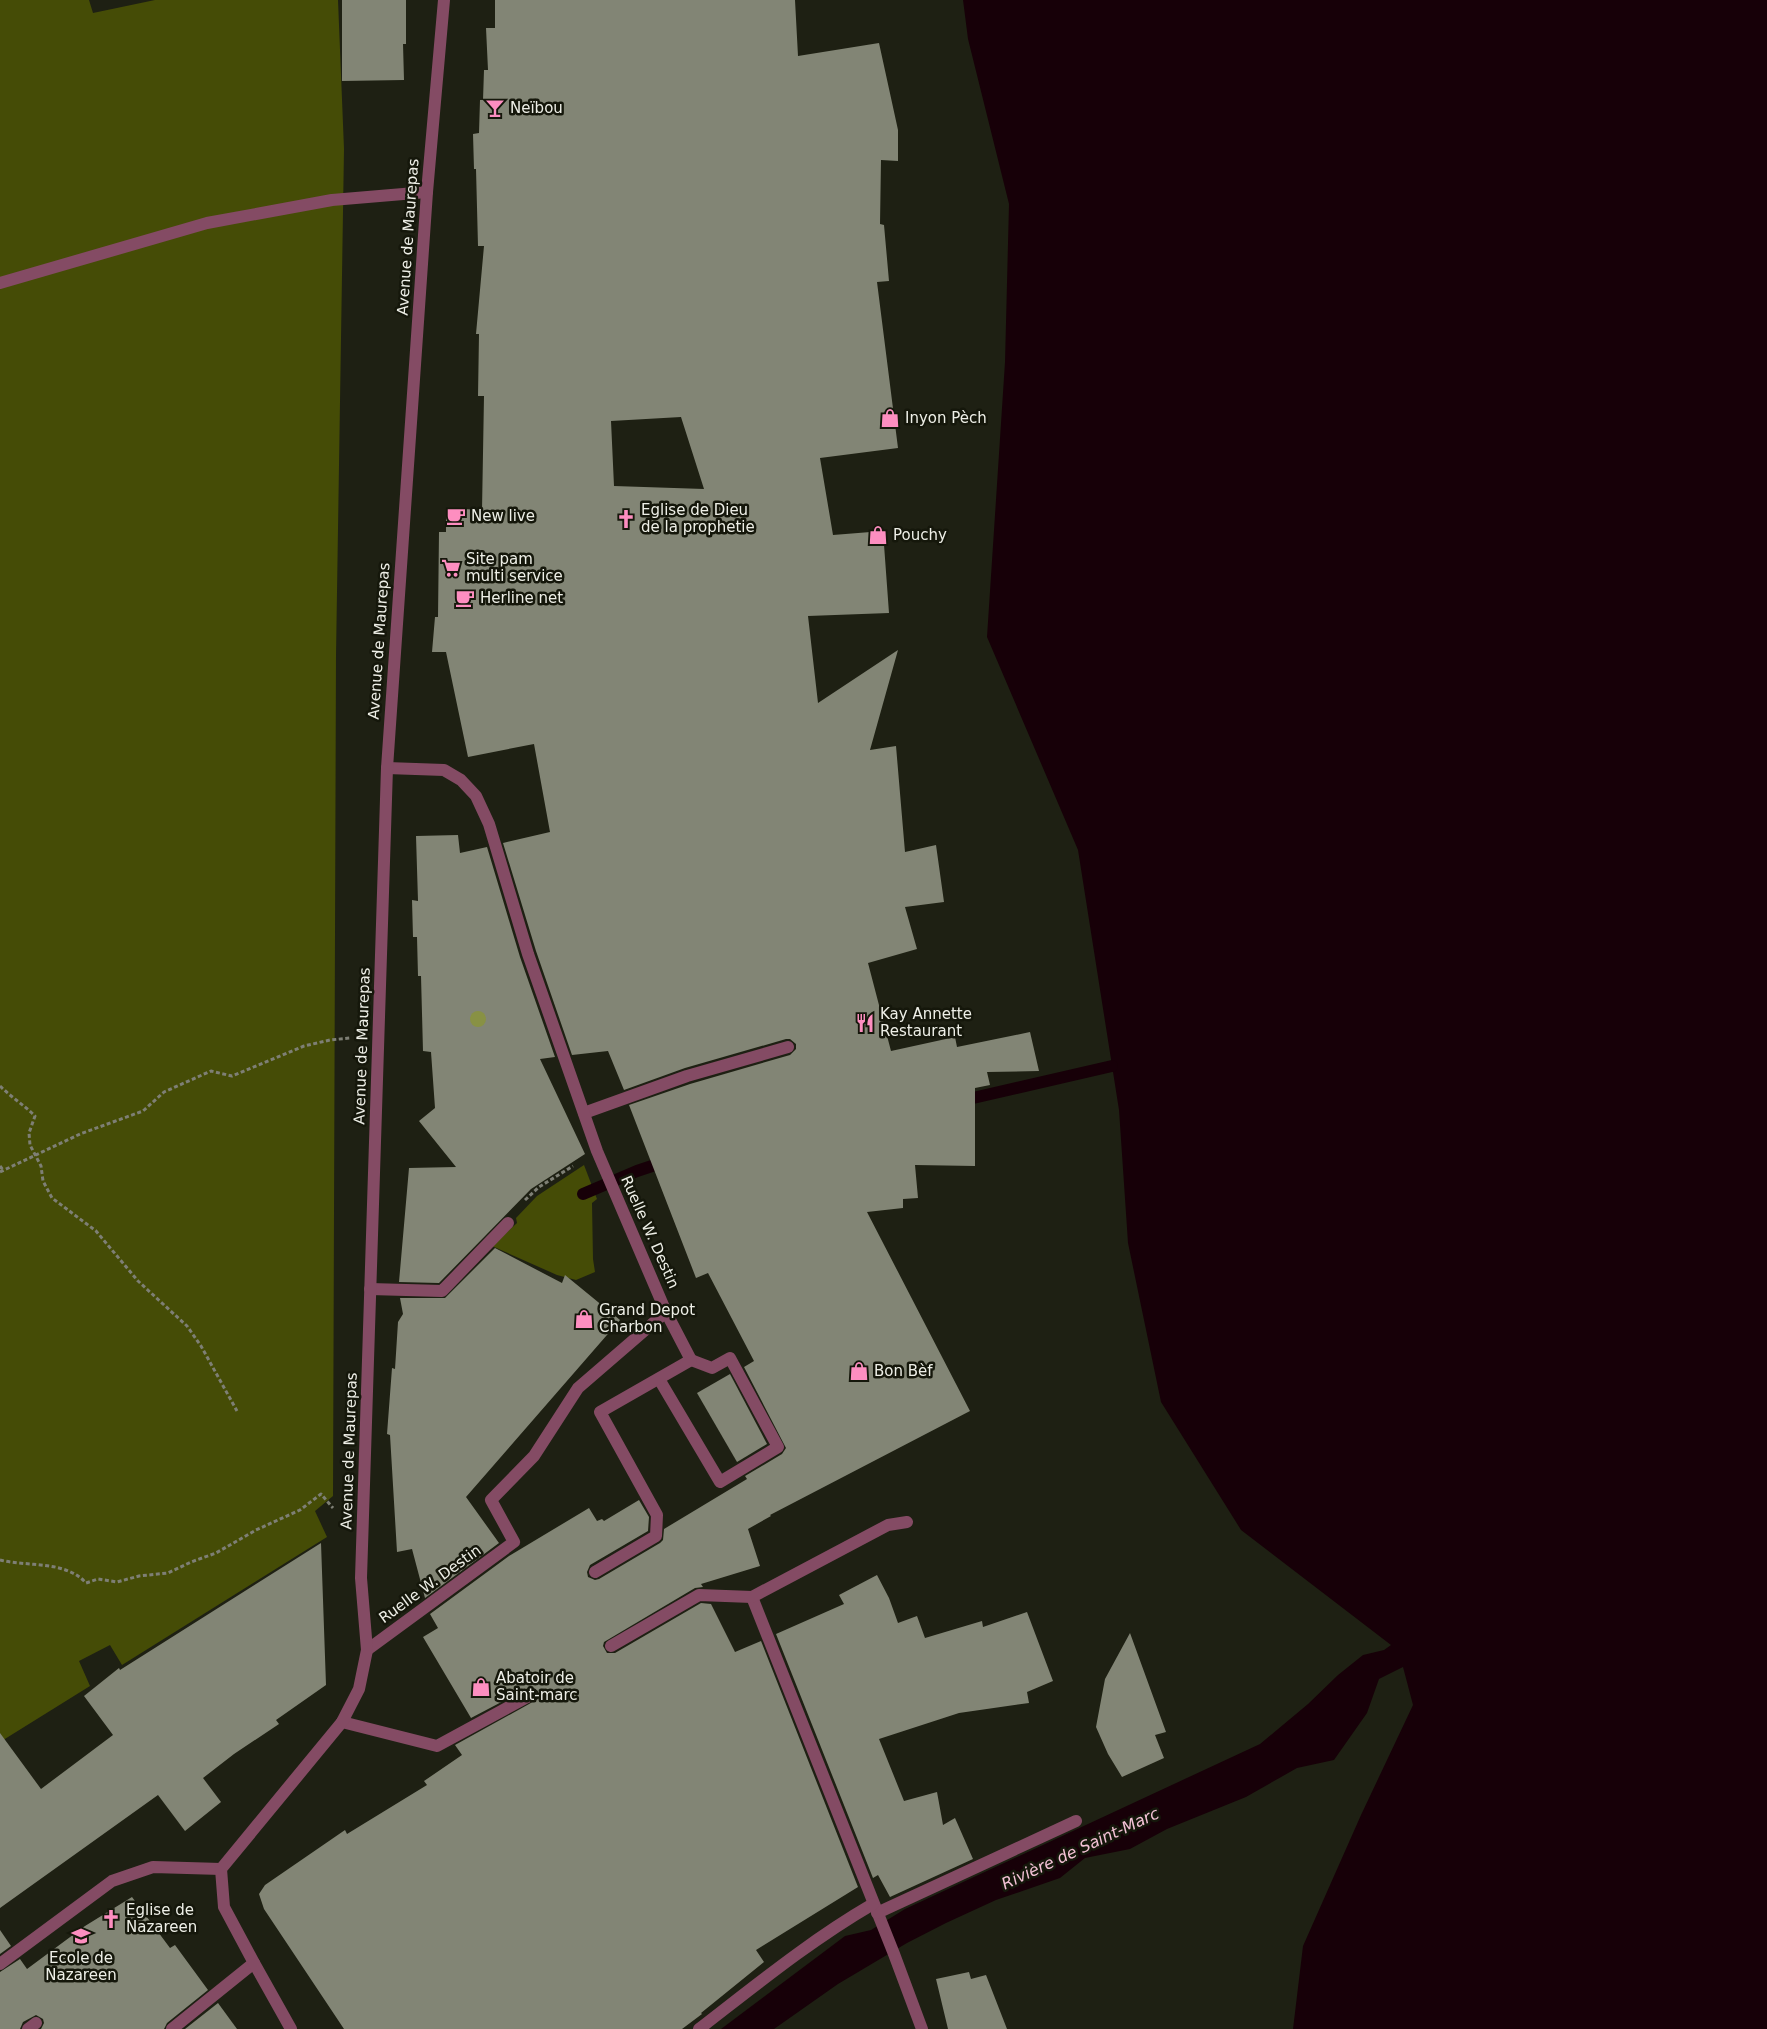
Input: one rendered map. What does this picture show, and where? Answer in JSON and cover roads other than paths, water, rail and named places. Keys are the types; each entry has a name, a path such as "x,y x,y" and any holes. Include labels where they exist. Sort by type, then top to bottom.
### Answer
{"street":[{"name":"Avenue de Maurepas","path":"221,1869 342,1722 359,1689 367,1650 361,1578 387,768 427,192 444,0"},
{"path":"0,283 207,223 332,200 427,192"},
{"name":"Ruelle W. Destin","path":"367,1650 514,1542 491,1500 534,1456 578,1388 666,1312 597,1151 528,954 489,824 476,796 461,780 444,770 387,768"},
{"path":"584,1113 687,1076 788,1047"},
{"path":"370,1289 442,1290 508,1223"},
{"path":"659,1379 720,1482 778,1447 730,1358 712,1368 691,1360 666,1312"},
{"path":"595,1572 656,1536 657,1515 600,1412 691,1360"},
{"path":"611,1646 699,1595 752,1597 888,1525 908,1522"},
{"path":"752,1597 922,2029"},
{"path":"342,1722 437,1746 531,1695"},
{"path":"699,2029 792,1957 839,1924 877,1912 1076,1821"},
{"path":"0,1964 112,1881 153,1867 221,1869 224,1906 291,2029"},
{"path":"172,2029 254,1963"}],"water":[{"name":"Rivière de Saint-Marc","path":"963,0 1767,0 1767,2029 1293,2029 1303,1946 1361,1815 1413,1705 1403,1667 1379,1679 1367,1713 1334,1760 1297,1768 1246,1797 1167,1829 1130,1849 1085,1858 1060,1878 996,1900 946,1923 907,1943 838,1984 774,2029 721,2029 845,1936 871,1930 905,1909 1260,1744 1363,1655 1384,1650 1391,1645 1241,1530 1161,1402 1128,1243 1119,1110 1078,850 987,637 1005,362 1009,204 968,39"}],"waterway":[{"path":"960,1101 1112,1066"},
{"path":"583,1194 637,1171 667,1161"}],"place":[{"name":"Neïbou","path":"495,108"},
{"name":"Inyon Pèch","path":"890,418"},
{"name":"New live","path":"456,516"},
{"name":"Eglise de Dieu de la prophetie","path":"626,519"},
{"name":"Pouchy","path":"878,535"},
{"name":"Site pam multi service","path":"451,568"},
{"name":"Herline net","path":"465,598"},
{"name":"Kay Annette Restaurant","path":"865,1023"},
{"name":"Grand Depot Charbon","path":"584,1319"},
{"name":"Bon Bèf","path":"859,1371"},
{"name":"Abatoir de Saint-marc","path":"481,1687"},
{"name":"Eglise de Nazareen","path":"111,1919"},
{"name":"Ecole de Nazareen","path":"81,1936"}]}
